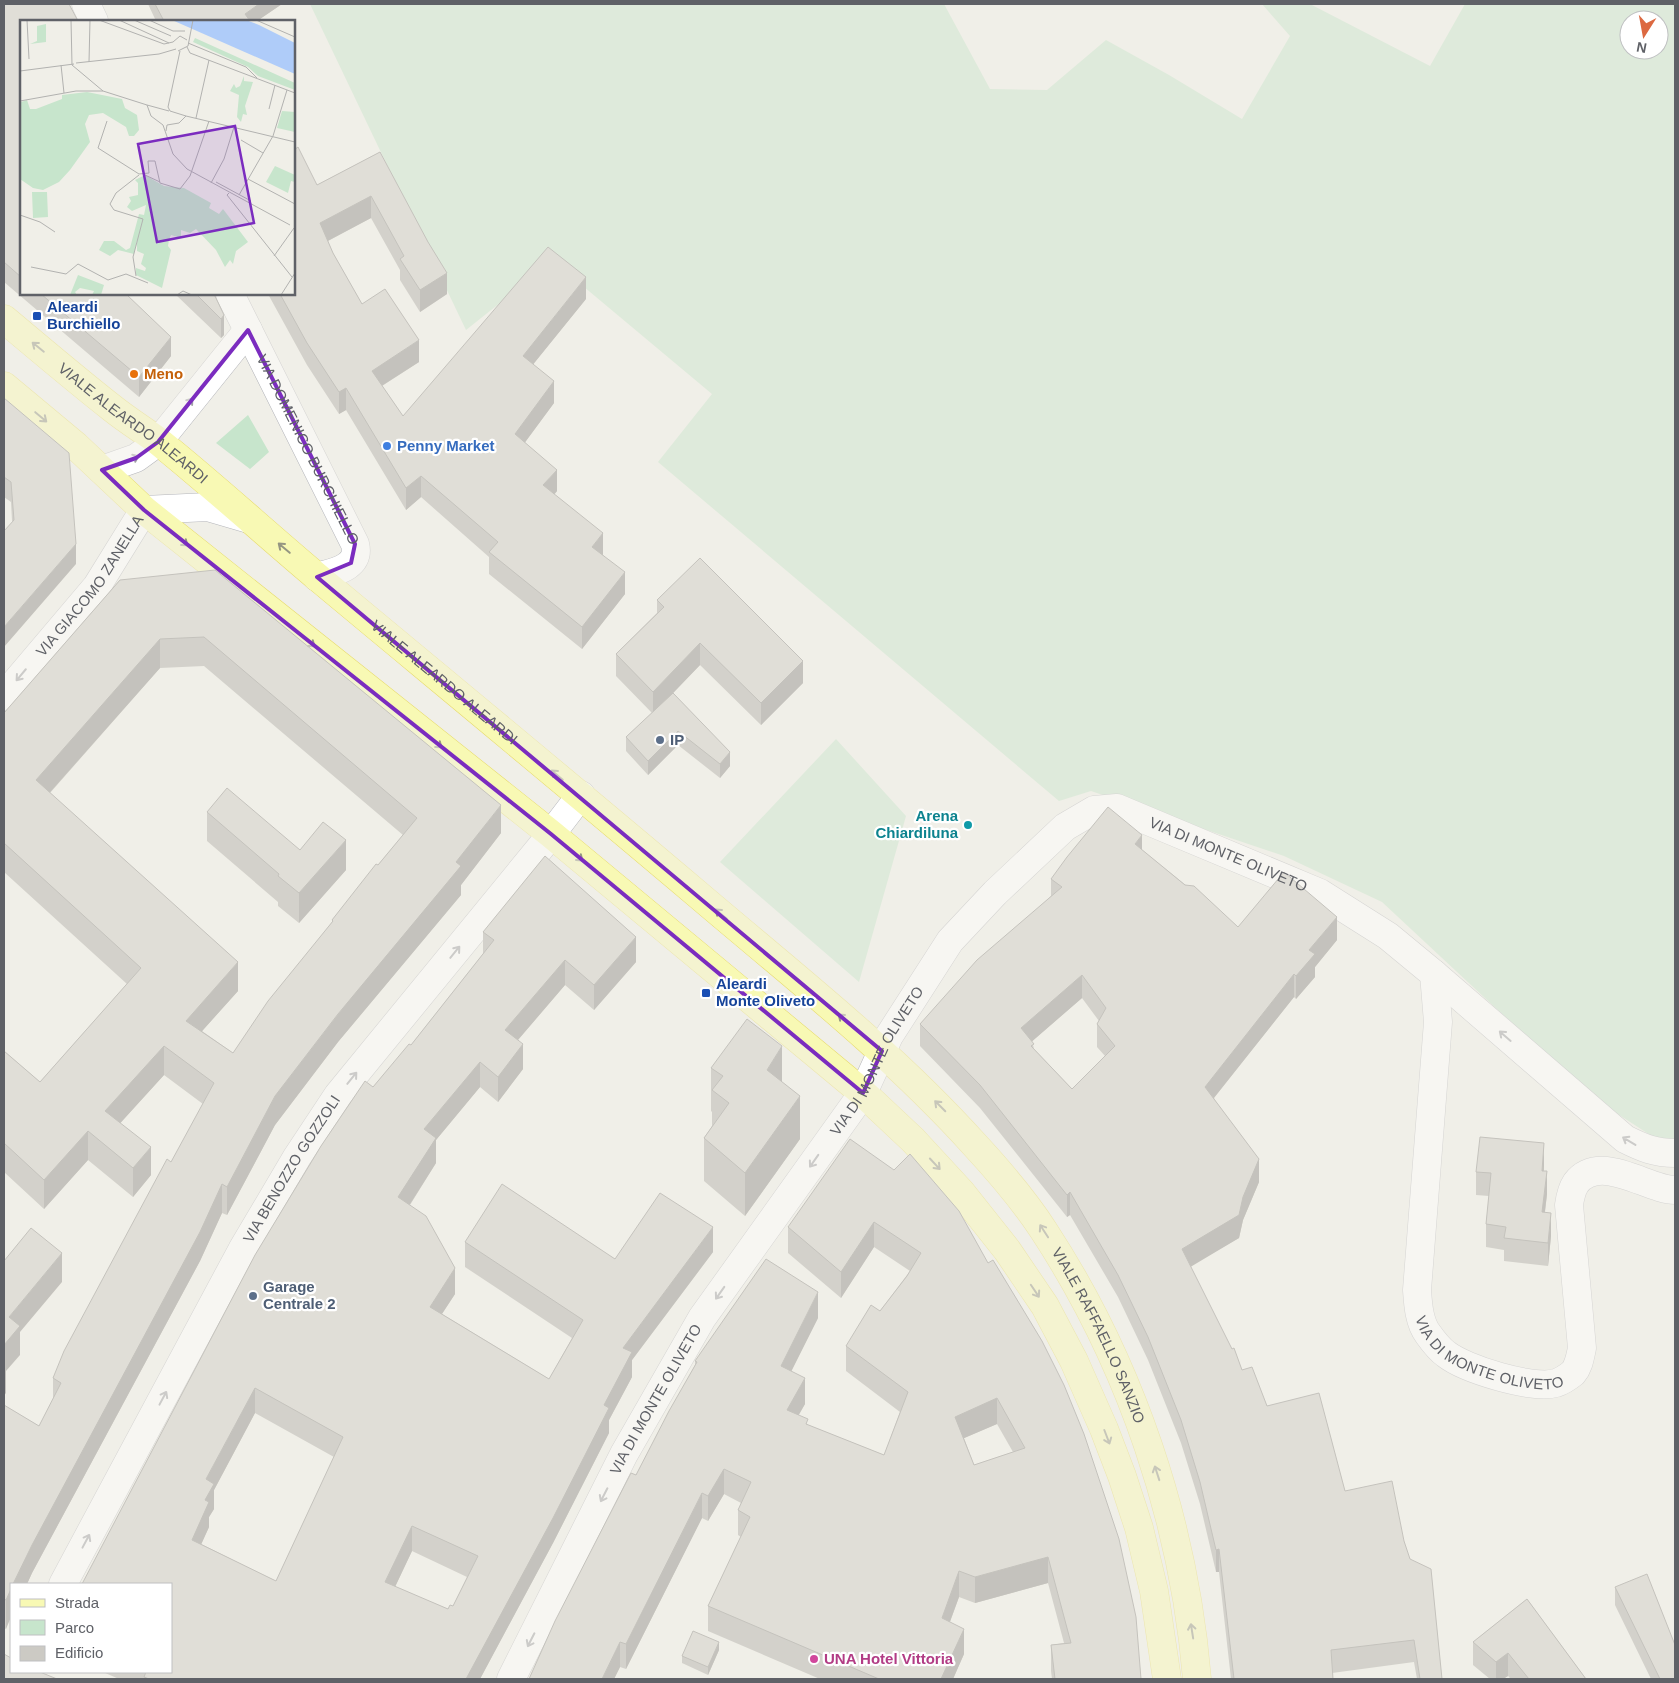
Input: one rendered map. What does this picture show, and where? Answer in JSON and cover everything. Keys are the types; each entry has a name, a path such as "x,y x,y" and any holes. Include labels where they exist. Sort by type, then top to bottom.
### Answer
{"main road":[{"name":"VIALE ALEARDO ALEARDI","path":"4,319 112,408 158,442 581,795 882,1051"},
{"path":"4,386 76,446 144,510 551,834 863,1093"},
{"name":"VIALE RAFFAELLO SANZIO","path":"882,1051 942,1108 998,1170 1043,1228 1084,1297 1111,1354 1134,1410 1168,1507 1184,1579 1198,1679"},
{"name":"VIALE RAFFAELLO SANZIO","path":"863,1093 919,1147 961,1192 995,1235 1045,1306 1074,1360 1104,1429 1140,1528 1154,1591 1167,1679"}],"street":[{"path":"86,4 94,20"},
{"name":"VIA DOMENICO BURCHIELLO","path":"230,295 355,544 354,558 346,567 317,576"},
{"name":"VIA DOMENICO BURCHIELLO","path":"158,442 248,330"},
{"path":"102,470 136,458 158,442"},
{"name":"VIA GIACOMO ZANELLA","path":"4,696 97,586 144,510 208,507 249,519"},
{"name":"VIA BENOZZO GOZZOLI","path":"64,1583 242,1250 302,1149 338,1095 581,795"},
{"name":"VIA DI MONTE OLIVETO","path":"511,1679 624,1454 702,1318 863,1093 889,1036 950,941 995,893 1065,827 1094,810 1117,808 1320,893 1388,936 1625,1139 1658,1153 1675,1153"},
{"name":"VIA DI MONTE OLIVETO","path":"1434,974 1438,1022 1417,1290 1420,1315 1426,1332 1447,1355 1480,1370 1516,1381 1531,1384 1548,1384 1565,1379 1574,1372 1579,1364 1582,1348 1568,1205 1576,1183 1587,1175 1599,1172 1622,1173 1648,1183 1675,1190"}],"highlighted area":[{"path":"248,330 355,544 351,563 317,577 882,1051 863,1093 551,834 144,510 102,470 136,458 158,442"}],"green space":[{"path":"310,4 944,4 990,89 1047,90 1106,40 1242,119 1290,36 1262,4 1310,4 1430,66 1465,4 1675,4 1675,1143 1664,1144 1590,1096 1382,902 1284,856 1091,791 1059,801 658,462 712,394 553,261 466,330"},
{"path":"248,415 269,452 250,469 216,443"},
{"path":"836,739 906,816 859,982 720,862"}],"building":[{"path":"4,4 69,4 77,20 20,20 20,276 4,262"},
{"path":"155,4 259,4 245,14 249,20 163,20"},
{"path":"298,147 317,185 380,152 428,242 447,273 420,290 400,259 404,256 371,196 320,223 333,253 362,304 385,289 419,340 372,371 403,416 548,247 586,277 523,356 554,381 515,434 557,470 543,485 603,533 592,547 625,572 582,627 489,552 498,542 421,476 406,488 346,388 339,392 307,343 281,295 295,295 295,149"},
{"path":"42,295 127,295 171,337 139,377"},
{"path":"197,295 214,295 224,315 221,319"},
{"path":"4,398 69,453 76,544 4,627 4,531 14,520 11,482 4,477"},
{"path":"700,558 803,661 761,703 700,643 653,692 616,654 664,607 657,600"},
{"path":"215,570 501,805 456,862 461,866 338,1014 275,1096 227,1187 222,1184 200,1232 13,1583 10,1583 10,1591 6,1600 4,1599 4,1405 39,1426 61,1383 53,1378 64,1351 167,1159 171,1162 214,1083 164,1046 105,1111 151,1147 133,1168 88,1131 44,1180 4,1143 4,1051 40,1082 141,968 4,843 4,713 120,580","holes":["204,637 417,818 378,865 376,864 333,921 268,1001 233,1053 186,1021 238,962 36,780 160,639"]},
{"path":"673,693 730,752 720,764 678,731 648,761 626,737"},
{"path":"227,788 300,850 323,822 346,840 299,893 207,812"},
{"path":"1108,807 1142,835 1135,844 1185,885 1194,886 1238,927 1284,872 1337,917 1309,950 1315,954 1296,976 1294,974 1205,1087 1259,1159 1243,1197 1239,1215 1182,1249 1232,1349 1234,1348 1242,1370 1252,1367 1267,1406 1319,1393 1345,1491 1392,1481 1404,1541 1410,1559 1431,1569 1442,1679 1420,1679 1414,1640 1331,1650 1333,1679 1234,1679 1219,1549 1216,1550 1200,1482 1181,1420 1148,1337 1118,1275 1070,1192 1067,1195 980,1085 920,1024 977,960 1062,887 1051,879","holes":["1082,975 1106,1008 1097,1024 1115,1046 1072,1089 1031,1046 1034,1044 1021,1028"]},
{"path":"545,856 636,937 594,985 565,960 505,1030 523,1044 498,1077 480,1062 424,1129 436,1138 398,1197 426,1216 455,1268 430,1307 549,1379 583,1320 465,1242 502,1184 615,1259 660,1193 713,1227 623,1348 632,1352 604,1405 609,1408 553,1518 466,1679 149,1679 144,1677 146,1673 172,1673 172,1583 83,1583 255,1255 321,1146 365,1081 373,1087 409,1044 411,1045 494,940 483,932","holes":["255,1388 343,1437 276,1581 192,1540 209,1502 205,1500 214,1484 206,1479","412,1526 478,1556 453,1606 450,1605 448,1609 385,1582"]},
{"path":"747,1019 782,1046 767,1070 800,1096 745,1173 704,1138 729,1103 712,1090 723,1076 711,1068"},
{"path":"1480,1137 1544,1143 1542,1171 1547,1171 1542,1212 1551,1213 1548,1243 1504,1238 1506,1227 1486,1224 1491,1173 1476,1172"},
{"path":"850,1139 894,1170 910,1154 959,1211 988,1263 993,1260 1042,1341 1064,1385 1084,1434 1119,1539 1136,1617 1141,1679 1055,1679 1051,1645 1071,1643 1048,1557 975,1577 959,1571 942,1618 964,1629 941,1679 879,1679 708,1606 750,1517 738,1510 751,1482 724,1469 708,1496 702,1493 626,1644 620,1642 602,1679 529,1679 555,1621 631,1473 636,1475 697,1362 695,1361 766,1259 818,1292 781,1366 805,1378 787,1410 808,1419 806,1424 884,1455 908,1392 846,1346 871,1305 880,1311 907,1276 921,1253 874,1222 841,1272 788,1227","holes":["997,1398 1025,1448 974,1465 955,1417"]},
{"path":"31,1228 62,1253 9,1317 20,1326 4,1345 4,1261"},
{"path":"1647,1574 1675,1645 1675,1679 1660,1679 1615,1587"},
{"path":"1527,1599 1586,1679 1529,1679 1508,1653 1496,1662 1473,1642"},
{"path":"693,1631 719,1642 708,1667 682,1656"},
{"path":"4,1654 10,1657 10,1673 42,1673 57,1679 4,1679"}],"place":[{"name":"Aleardi Burchiello","path":"37,316"},
{"name":"Meno","path":"134,374"},
{"name":"Penny Market","path":"387,446"},
{"name":"IP","path":"660,740"},
{"name":"Arena Chiardiluna","path":"968,825"},
{"name":"Aleardi Monte Oliveto","path":"706,993"},
{"name":"Garage Centrale 2","path":"253,1296"},
{"name":"UNA Hotel Vittoria","path":"814,1659"}]}
